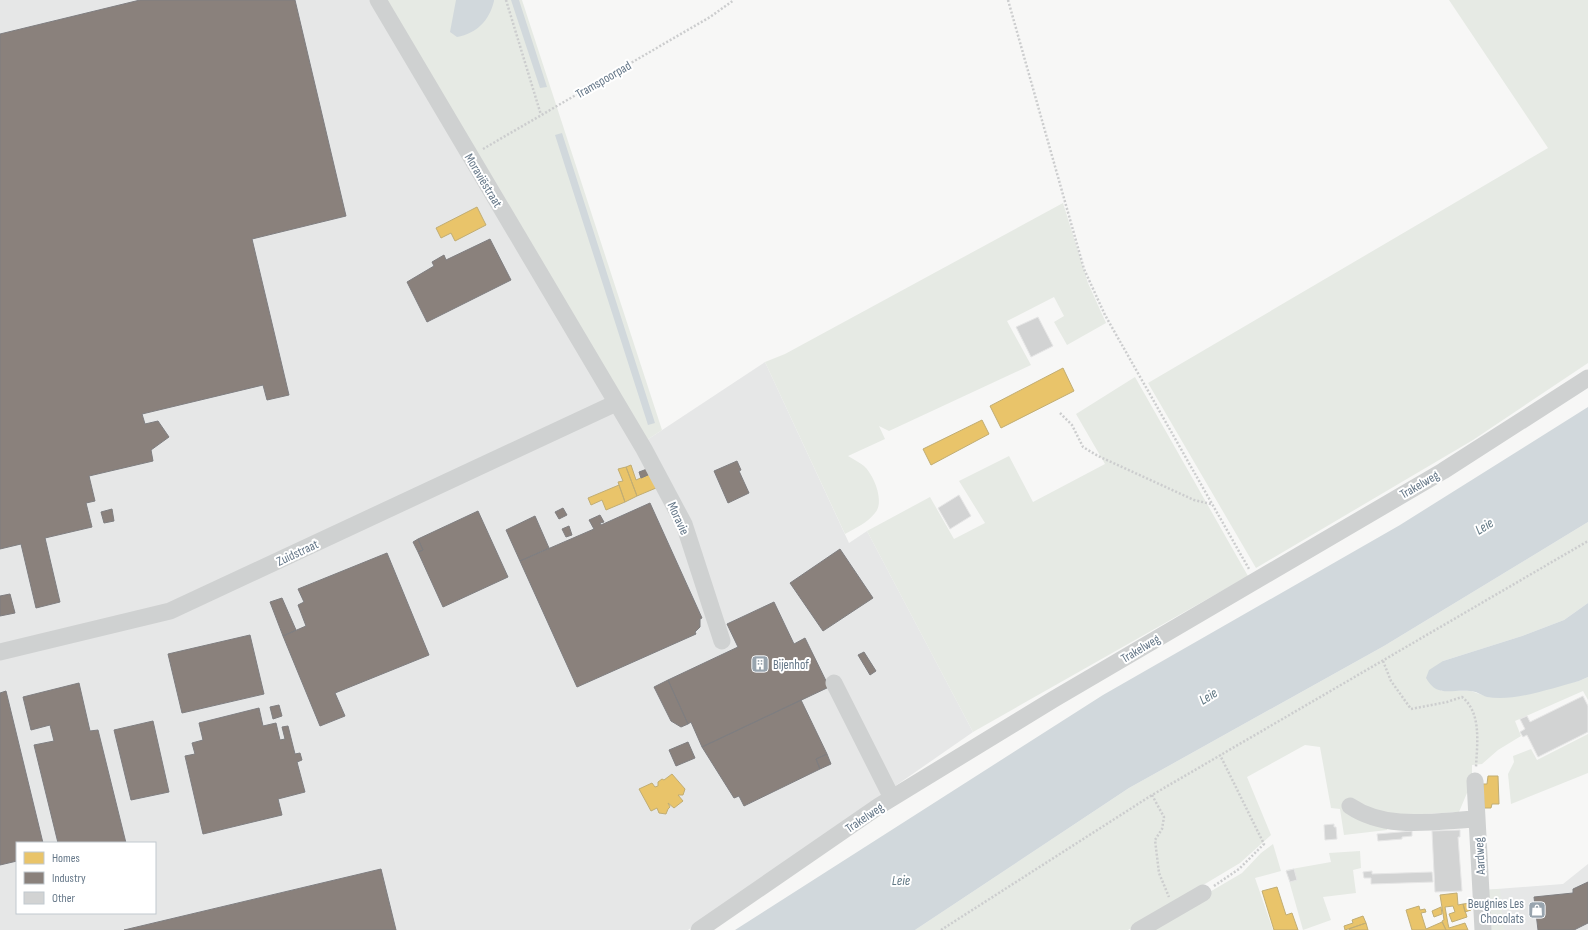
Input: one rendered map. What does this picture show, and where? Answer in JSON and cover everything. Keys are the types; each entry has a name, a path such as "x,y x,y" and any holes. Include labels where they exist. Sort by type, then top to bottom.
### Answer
{"street":[{"name":"Moraviëstraat","path":"378,0 591,360"},
{"name":"Moravie","path":"591,360 644,449 684,524 722,641"},
{"name":"Trakelweg","path":"699,930 892,798 1054,699 1443,471 1588,378"},
{"name":"Zuidstraat","path":"0,652 170,611 616,404"},
{"path":"834,683 892,798"},
{"name":"Aardweg","path":"1475,781 1483,930"},
{"path":"1350,806 1379,819 1394,823 1477,819"},
{"path":"1138,930 1203,893"}],"path":[{"path":"506,0 541,115"},
{"name":"Tramspoorpad","path":"470,157 710,17 734,0"},
{"path":"1008,0 1084,269 1105,315 1255,580"},
{"path":"1060,413 1072,425 1083,447 1098,456 1194,500 1212,504"},
{"path":"941,930 1152,794 1588,541"},
{"path":"1383,661 1391,680 1411,709 1447,702 1462,697 1469,702 1476,718 1475,781"},
{"path":"1203,893 1239,869 1264,844 1220,755"},
{"path":"1152,794 1164,818 1162,829 1156,840 1160,873 1169,896 1166,914"}],"shaded area":[{"path":"0,0 372,0 647,440 765,362 849,543 867,531 973,732 688,930 0,930"},
{"path":"382,0 522,0 662,430 647,440"},
{"path":"1449,0 1588,0 1588,363 1473,440 1256,568 1148,383 1548,148"},
{"path":"1063,203 1088,283 1106,323 1067,345 1054,322 1064,316 1054,297 1007,321 1031,365 889,431 879,426 885,439 848,456 864,466 875,482 879,496 878,508 868,520 845,534 765,362 785,354"},
{"path":"1135,377 1248,576 973,732 867,531 930,497 954,539 985,523 959,481 1009,456 1033,502 1105,464 1076,414"},
{"path":"1588,522 1588,603 1564,620 1522,636 1443,661 1441,691 1471,691 1488,697 1507,697 1579,681 1588,677 1588,700 1583,691 1515,721 1521,736 1498,750 1482,764 1472,765 1472,792 1467,793 1459,812 1391,816 1387,830 1344,835 1340,809 1331,808 1320,747 1305,745 1247,777 1271,835 1240,863 1128,930 915,930 1129,788 1384,646"},
{"path":"1588,734 1588,773 1511,804 1508,774 1514,762 1513,756 1531,749 1537,760"},
{"path":"1273,844 1281,871 1255,878 1273,930 1145,930 1242,873 1261,853"},
{"path":"1360,851 1361,868 1353,870 1356,893 1323,897 1331,920 1303,930 1286,870 1331,862 1329,853"},
{"name":"Beugnies Les Chocolats","path":"1588,864 1588,930 1489,930 1484,890 1563,884"},
{"path":"1500,889 1504,930 1490,930 1486,890"}],"water":[{"path":"456,0 494,1 489,14 481,25 471,32 457,37 450,32"},
{"path":"511,0 519,0 547,87 540,88"},
{"path":"562,133 655,423 648,425 555,135"},
{"name":"Leie","path":"1588,407 1588,522 1384,646 1129,788 915,930 735,930 1103,695 1400,525"},
{"path":"1588,603 1588,677 1533,694 1509,698 1487,697 1472,691 1440,690 1430,684 1426,678 1429,670 1443,661 1522,636 1564,620"}],"building: Homes":[{"path":"477,207 486,225 455,241 451,233 441,238 436,228"},
{"path":"1063,368 1074,391 1001,428 990,406"},
{"path":"982,420 989,434 931,465 923,449"},
{"path":"631,465 636,480 650,474 656,488 637,496 626,467"},
{"path":"626,467 637,496 625,502 618,482 623,481 618,469"},
{"path":"619,485 625,502 606,510 602,500 591,505 588,498"},
{"path":"672,774 685,789 683,795 678,795 683,801 674,808 668,803 670,807 666,814 659,813 657,808 651,811 639,789 652,783 655,787 658,786 658,782 662,779 664,780"},
{"path":"1488,776 1498,776 1499,804 1492,804 1491,808 1484,808 1483,784 1487,784"},
{"path":"1277,887 1286,915 1292,913 1298,930 1274,930 1262,891"},
{"path":"1457,893 1458,905 1463,904 1467,917 1452,922 1449,914 1455,912 1453,906 1445,907 1449,928 1465,923 1468,930 1446,930 1442,921 1444,920 1440,895"},
{"path":"1471,903 1471,910 1465,912 1463,904"},
{"path":"1419,906 1420,910 1425,909 1426,912 1421,913 1426,929 1442,922 1446,930 1412,930 1406,910"},
{"path":"1441,907 1442,914 1434,917 1432,911"},
{"path":"1363,916 1366,923 1345,930 1344,926 1353,923 1352,920"},
{"path":"1366,923 1368,930 1349,930 1349,929"}],"building: Industry":[{"path":"140,0 295,0 346,216 252,239 289,395 267,400 263,385 142,414 145,424 158,421 169,437 151,450 153,461 89,476 95,501 86,503 92,527 45,538 60,602 36,608 21,544 0,549 0,34"},
{"path":"490,239 511,280 427,322 407,282 434,266 432,262 444,255 446,260"},
{"path":"737,461 741,470 739,471 749,493 728,503 714,471"},
{"path":"647,469 650,474 641,478 639,472"},
{"path":"650,503 702,618 700,619 700,627 695,632 696,634 577,687 520,561 594,529 589,520 600,515 604,522 600,523 601,525"},
{"path":"563,508 567,515 559,519 555,512"},
{"path":"112,509 114,521 104,523 101,512"},
{"path":"478,511 508,577 443,607 418,552 423,550 418,539"},
{"path":"535,516 549,548 520,561 506,530"},
{"path":"569,526 572,535 566,537 562,529"},
{"path":"418,539 423,550 418,552 413,542"},
{"path":"840,549 873,598 823,631 790,583"},
{"path":"387,553 429,655 335,693 345,716 320,726 283,636 306,626 298,605 304,602 298,589"},
{"path":"10,594 15,613 0,616 0,596"},
{"path":"282,598 296,630 283,636 270,602"},
{"name":"Bijenhof","path":"774,602 794,644 805,638 829,687 702,747 691,722 688,724 668,680 738,647 727,624"},
{"path":"250,635 264,694 182,713 168,654"},
{"path":"864,652 876,671 870,675 858,655"},
{"path":"668,680 688,724 681,727 671,721 654,687"},
{"path":"79,683 90,731 98,730 126,842 58,842 34,745 54,741 50,725 31,730 23,697"},
{"path":"6,691 43,842 16,842 16,861 0,865 0,693"},
{"path":"801,700 827,754 816,759 820,769 744,806 739,796 734,798 702,747"},
{"path":"279,705 282,716 273,719 270,707"},
{"path":"259,708 263,726 276,723 280,740 285,739 282,727 288,726 295,754 300,753 302,760 297,762 305,792 278,799 282,815 203,834 185,756 195,754 192,743 203,740 199,723"},
{"path":"153,721 169,792 131,800 114,730"},
{"path":"688,742 695,758 676,766 669,750"},
{"path":"827,754 831,764 820,769 816,759"},
{"path":"381,869 396,930 124,930"},
{"path":"1588,882 1588,923 1574,930 1538,930 1534,897 1573,893 1573,889"}],"building: Other":[{"path":"1038,317 1053,346 1031,357 1016,327"},
{"path":"959,495 971,516 950,529 938,508"},
{"path":"1583,696 1588,706 1588,732 1538,757 1527,735 1523,737 1520,732 1525,729 1520,719 1527,716 1530,722"},
{"path":"1334,824 1334,827 1336,827 1337,839 1325,840 1324,825"},
{"path":"1460,830 1460,837 1458,837 1462,891 1435,892 1432,831"},
{"path":"1412,831 1412,836 1402,837 1402,839 1378,841 1377,834"},
{"path":"1294,869 1297,880 1290,882 1286,871"},
{"path":"1372,871 1372,874 1432,872 1433,882 1371,884 1371,878 1364,878 1363,872"}],"place":[{"name":"Bijenhof","path":"760,664"},
{"name":"Beugnies Les Chocolats","path":"1537,910"}]}
